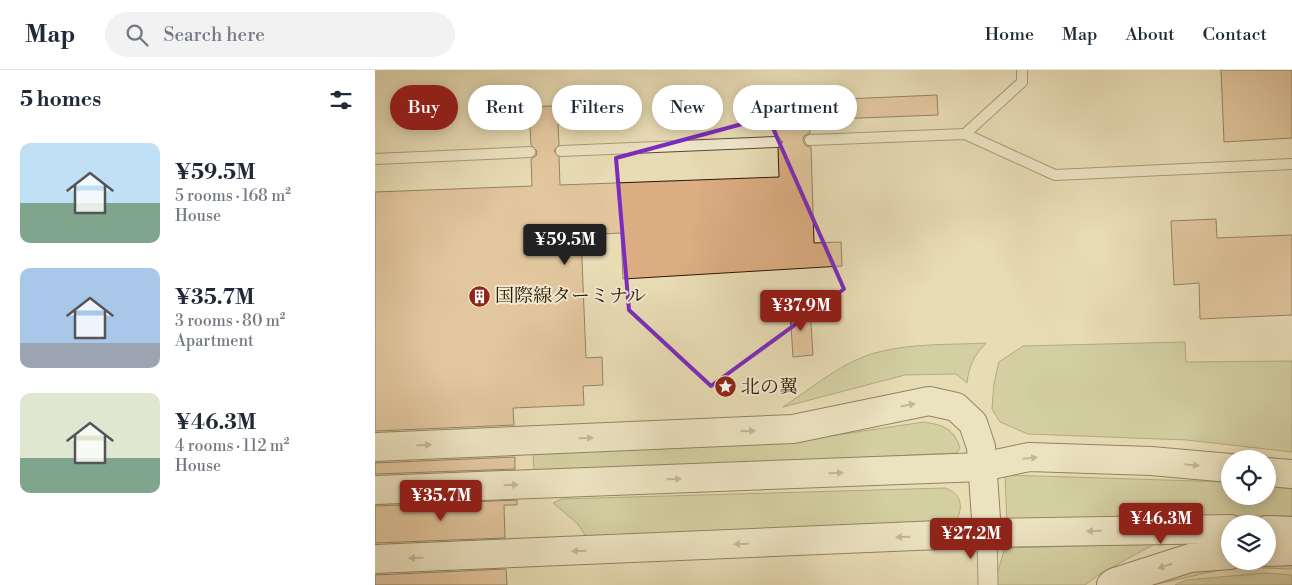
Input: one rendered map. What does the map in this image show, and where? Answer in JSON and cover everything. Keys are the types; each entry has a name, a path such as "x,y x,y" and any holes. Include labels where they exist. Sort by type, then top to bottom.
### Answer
{"street":[{"path":"375,447 793,429 929,401 956,407 973,423 981,447 987,534 988,585"},
{"path":"375,490 982,467 1029,458 1151,461 1221,467"},
{"path":"1276,473 1292,474"},
{"path":"375,560 987,534 1221,529"},
{"path":"1276,530 1292,531"},
{"path":"1276,551 1292,550"},
{"path":"1111,585 1115,582 1190,558 1221,556"}],"lane":[{"path":"965,134 1023,82 1022,70"},
{"path":"809,140 965,134 1055,175 1292,164"},
{"path":"561,151 776,142"},
{"path":"375,159 530,152"}],"highlighted area":[{"path":"768,117 844,289 711,386 629,310 616,158"}],"green space":[{"path":"1185,342 1186,362 1292,361 1292,452 1187,440 1028,434 1000,422 992,409 994,383 999,362 1023,346"},
{"path":"986,343 973,361 967,383 956,374 905,375 783,407 829,375 866,356 905,347"},
{"path":"924,422 942,426 951,432 958,441 960,448 957,453 534,472 533,453 803,440"},
{"path":"1005,475 1221,482 1221,505 1276,505 1276,486 1292,489 1292,516 1221,515 1007,524"},
{"path":"945,488 955,493 958,497 960,511 956,521 588,540 578,524 553,503 561,499"},
{"path":"1155,544 1101,573 1085,585 997,585 997,574 1005,548"},
{"path":"1276,561 1292,561 1292,569 1276,568"},
{"path":"1221,563 1221,570 1153,585 1127,585"},
{"path":"1265,573 1292,575 1292,585 1175,585 1186,580"}],"building":[{"path":"1221,70 1292,70 1292,138 1224,142"},
{"name":"国際線ターミナル","path":"937,95 938,115 857,118 857,98"},
{"name":"国際線ターミナル","path":"542,106 552,106 552,130 558,130 559,145 554,151 559,157 560,185 779,177 778,148 783,142 777,135 777,130 810,130 810,133 804,136 803,141 806,146 811,147 814,243 841,242 842,266 623,279 621,233 581,235 586,358 602,357 603,385 583,386 584,405 513,408 514,425 375,431 375,192 532,186 531,159 536,156 537,151 531,145 530,130 542,130"},
{"path":"1216,219 1217,238 1292,235 1292,315 1200,319 1199,283 1174,285 1171,221"},
{"path":"810,308 813,355 793,357 790,309"},
{"path":"515,457 515,469 375,474 375,463"},
{"path":"517,500 517,505 504,505 505,538 375,543 375,506"},
{"path":"506,569 507,585 375,585 375,575"}],"place":[{"name":"国際線ターミナル","path":"479,296"},
{"name":"北の翼","path":"725,387"}]}
